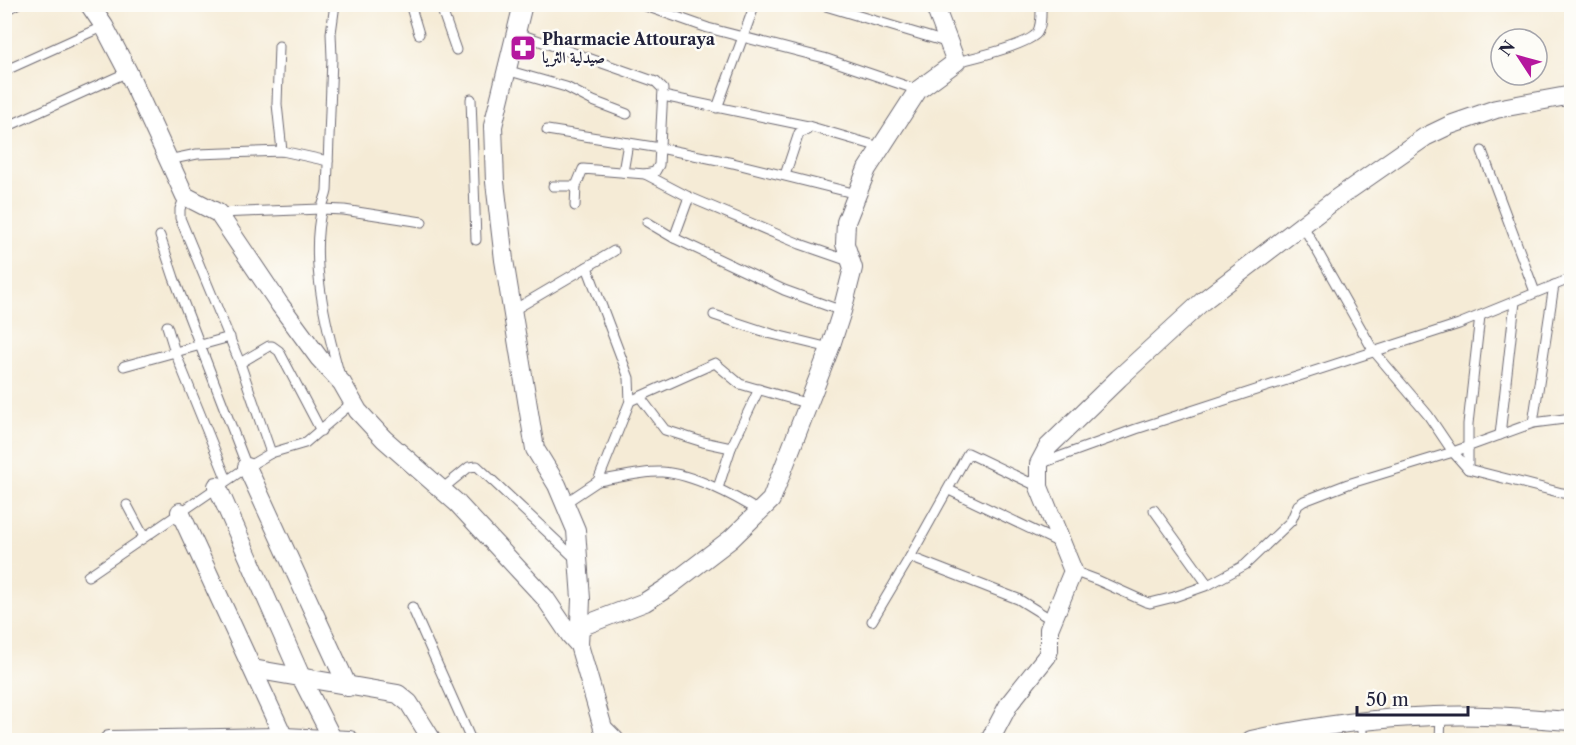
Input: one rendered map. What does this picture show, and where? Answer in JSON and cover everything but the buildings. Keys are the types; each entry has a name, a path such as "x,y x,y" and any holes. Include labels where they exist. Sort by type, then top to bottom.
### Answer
{"street":[{"path":"523,4 493,126 484,182 512,311 535,449 565,503 576,530 581,598 580,636 603,728 615,741"},
{"path":"91,5 128,72 184,196 218,213 280,305 319,358 342,383 358,411 384,439 457,503 545,598 570,636 580,636 668,588 731,539 760,512 774,495 842,311 853,270 846,250 846,222 867,169 918,90 956,62 934,4"},
{"path":"990,741 1009,704 1047,656 1049,628 1073,571 1039,487 1039,464 1045,452 1059,436 1186,316 1302,224 1408,148 1435,131 1496,109 1572,95"},
{"path":"247,467 348,687"},
{"path":"222,483 302,679 339,740"},
{"path":"180,512 284,739"},
{"path":"253,669 398,694 409,703 432,741"},
{"path":"1251,741 1362,732 1441,716 1572,721"},
{"path":"109,741 339,740"}],"lane":[{"path":"4,11 17,4"},
{"path":"335,4 331,33 327,191 321,209 318,245 321,294 342,383"},
{"path":"440,4 456,50"},
{"path":"640,4 708,28 824,58 918,90"},
{"path":"717,108 755,4"},
{"path":"819,4 949,43"},
{"path":"956,62 1031,38 1039,27 1041,4"},
{"path":"411,5 419,34"},
{"path":"4,71 104,26"},
{"path":"517,33 656,82 663,88 660,148 655,172 645,174 583,169 576,186 575,206"},
{"path":"279,46 277,104 282,151"},
{"path":"506,70 566,87 593,101 627,114"},
{"path":"4,128 128,72"},
{"path":"663,96 808,126 880,147"},
{"path":"471,99 484,182 476,240"},
{"path":"785,175 799,133 807,130 808,126"},
{"path":"547,130 660,148 785,175 857,194"},
{"path":"623,172 628,143"},
{"path":"168,160 197,154 282,151 328,161"},
{"path":"1482,151 1535,292"},
{"path":"645,174 689,197 800,244 852,262"},
{"path":"553,186 576,186"},
{"path":"184,196 180,218 230,337 271,453"},
{"path":"674,238 689,197"},
{"path":"218,213 344,210 422,222"},
{"path":"647,222 674,238 784,290 842,311"},
{"path":"1302,224 1373,350 1428,414 1453,453 1468,469 1572,494"},
{"path":"160,236 172,273 247,467"},
{"path":"512,311 614,251"},
{"path":"587,267 629,378 630,402 598,481"},
{"path":"1039,464 1136,429 1480,316 1572,278"},
{"path":"1533,423 1554,285"},
{"path":"1500,435 1515,302"},
{"path":"714,315 772,334 830,348"},
{"path":"1468,469 1467,447 1480,316"},
{"path":"166,326 222,483"},
{"path":"124,366 230,337"},
{"path":"240,363 269,346 279,351 321,431"},
{"path":"630,402 715,363 740,384 809,404"},
{"path":"718,488 731,448 759,389"},
{"path":"640,397 665,430 731,448"},
{"path":"88,576 247,467 271,453 305,443 353,402"},
{"path":"1073,571 1150,603 1225,578 1258,554 1291,521 1298,505 1304,501 1348,484 1453,453 1533,423 1572,418"},
{"path":"872,621 969,453 1039,487"},
{"path":"442,489 469,467 477,466 578,560"},
{"path":"565,503 598,481 660,472 675,474 718,488 760,512"},
{"path":"949,490 1061,544"},
{"path":"127,505 144,537"},
{"path":"1154,510 1208,585"},
{"path":"910,557 1018,598 1052,620"},
{"path":"412,607 471,741"},
{"path":"1440,741 1441,716"}],"place":[{"name":"Pharmacie Attouraya صيدلية الثريا","path":"523,48"}]}
